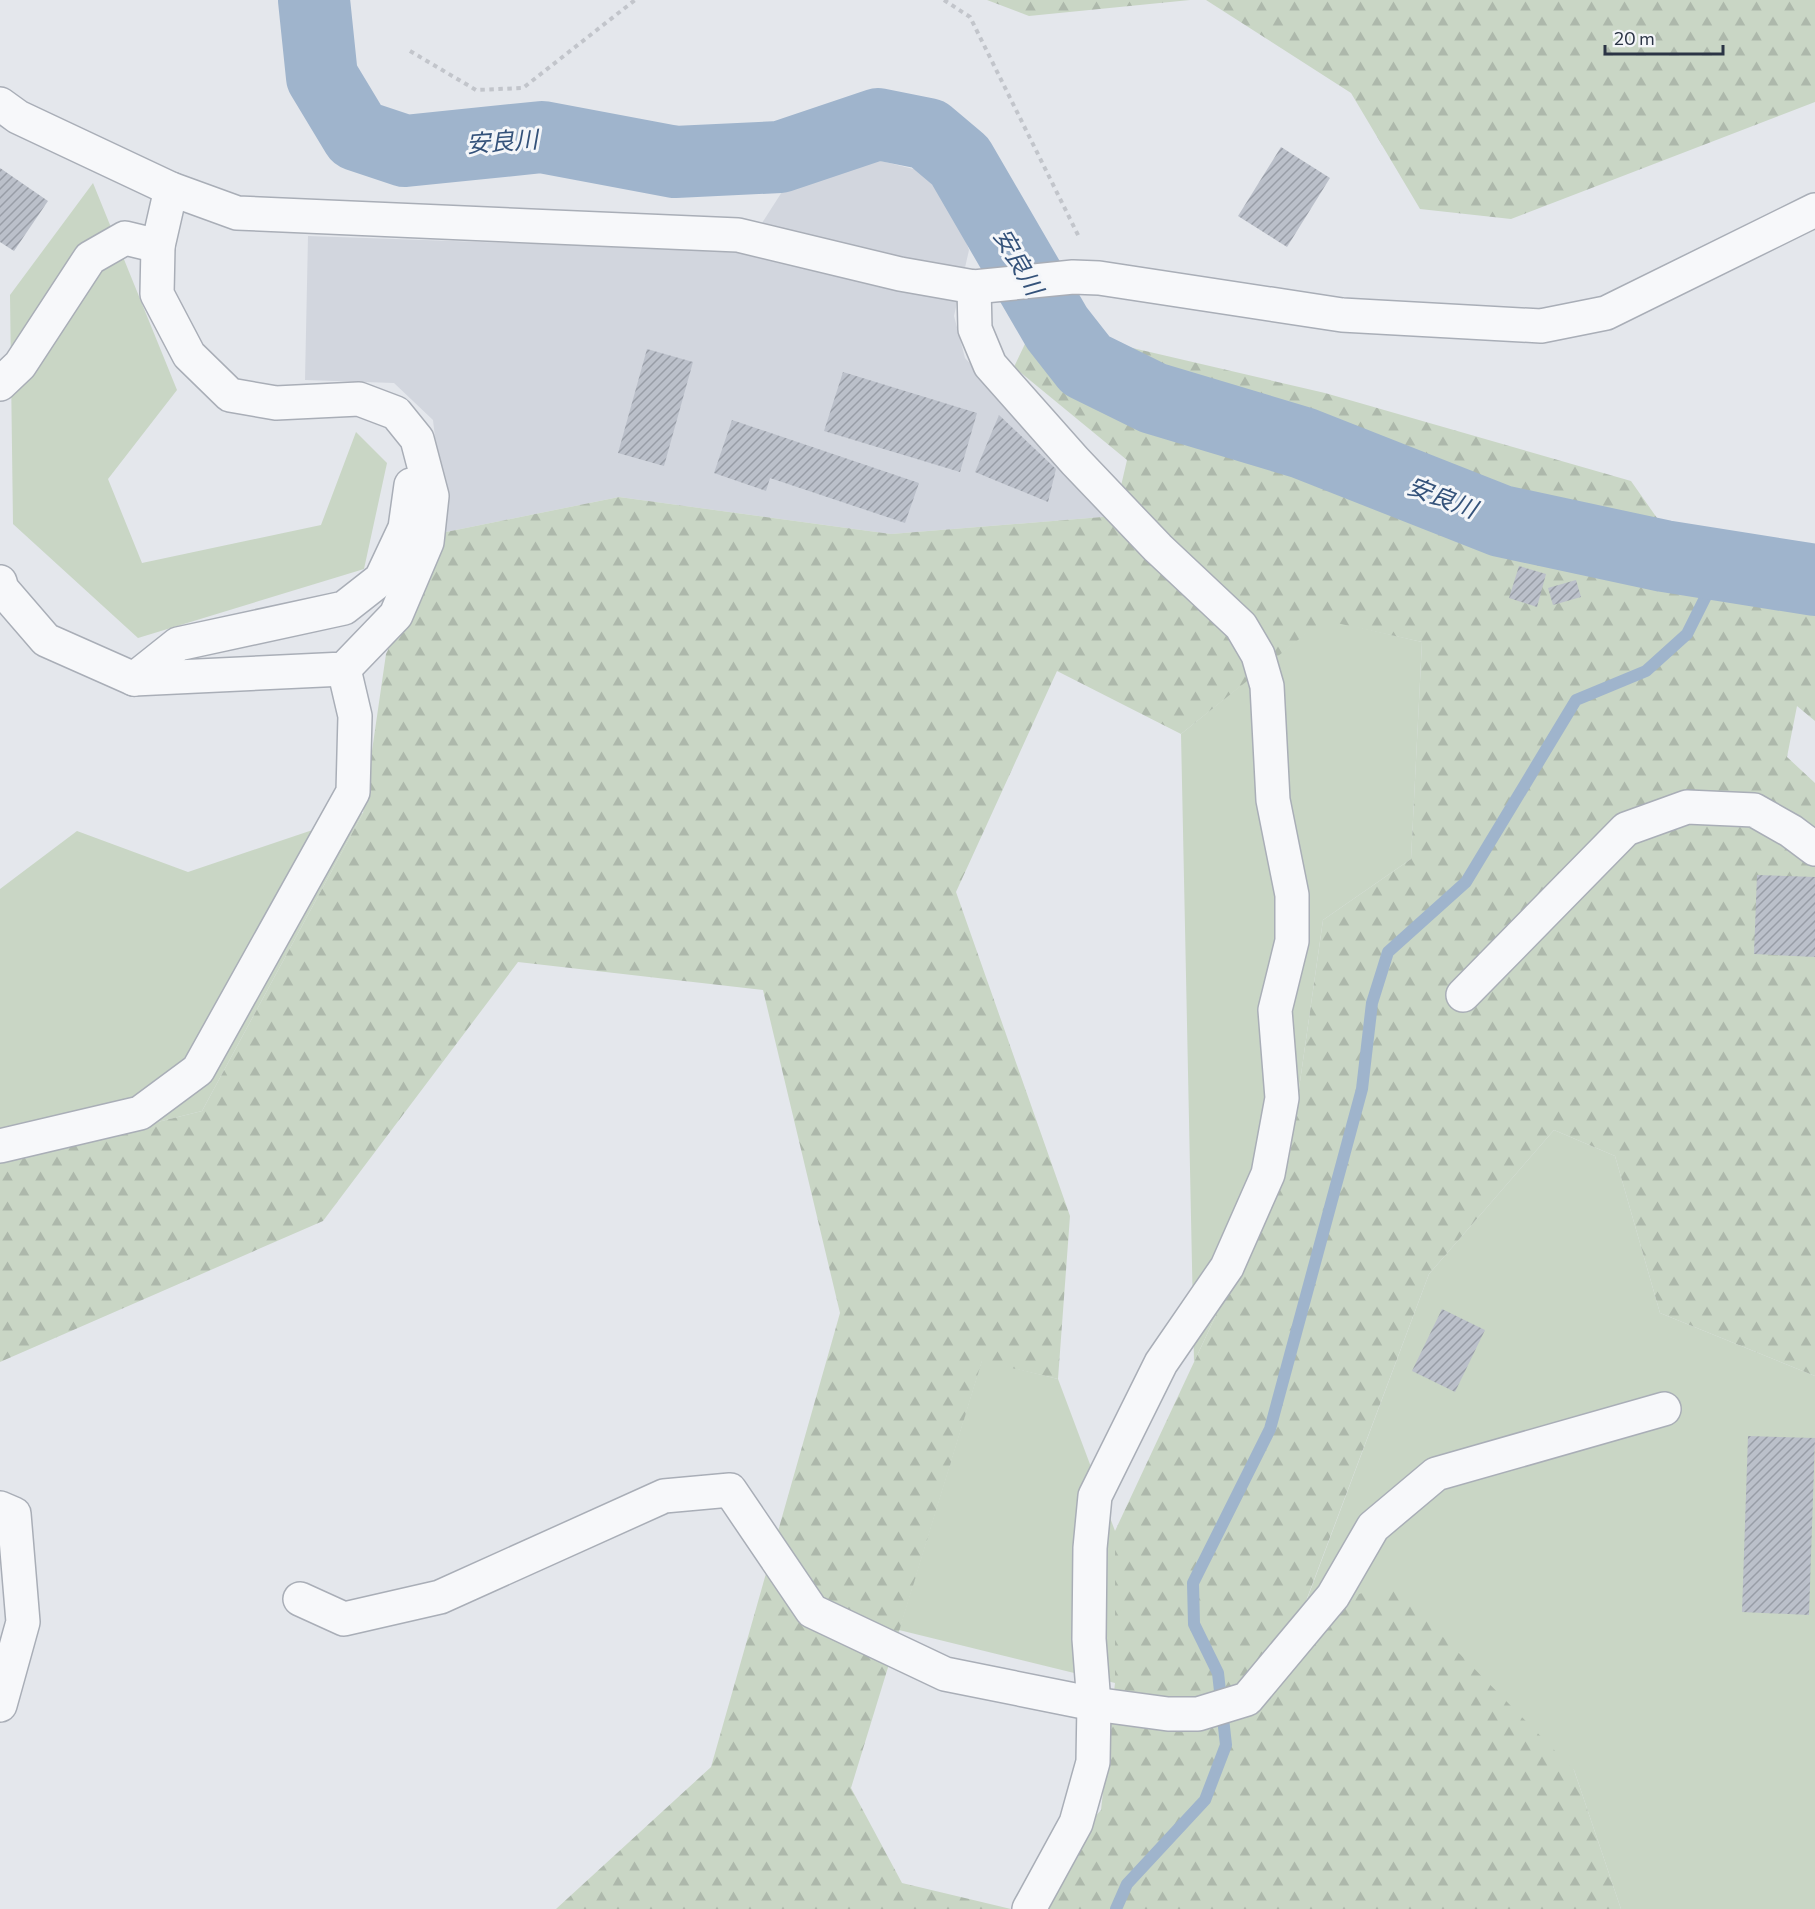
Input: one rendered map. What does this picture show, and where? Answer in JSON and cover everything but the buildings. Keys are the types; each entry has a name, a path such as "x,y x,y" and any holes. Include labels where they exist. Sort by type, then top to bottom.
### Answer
{"street":[{"path":"0,104 18,117 171,189 237,213 738,235 900,274 986,286 1086,278 1342,315 1541,326 1606,313 1815,210"},
{"path":"0,582 2,589 46,640 134,679 344,669 396,615 427,542 432,496 417,439 396,413 358,399 276,403 231,395 189,355 157,294 158,246 171,189"},
{"path":"0,384 20,365 90,258 125,238 158,246"},
{"path":"986,286 975,329 990,365 1158,548 1241,626 1258,655 1267,686 1273,801 1292,895 1292,941 1275,1010 1282,1098 1268,1174 1227,1267 1161,1363 1095,1496 1090,1548 1089,1628 1094,1704 1093,1762 1076,1823 1029,1909"},
{"path":"134,679 178,644 344,608 381,579 405,528 417,439"},
{"path":"0,1146 140,1113 198,1070 352,792 355,716 344,669"},
{"path":"1463,995 1626,829 1687,807 1754,810 1791,831 1815,849"},
{"path":"300,1599 344,1619 440,1597 664,1496 730,1490 812,1611 945,1674 1094,1704 1168,1714 1198,1714 1247,1699 1333,1596 1373,1527 1436,1473 1664,1410"},
{"path":"0,1508 14,1514 23,1622 0,1705"}],"path":[{"path":"410,51 476,90 523,88 635,0"},
{"path":"944,0 970,17 1086,278"}],"shaded area":[{"path":"865,157 942,176 969,250 954,316 965,358 1114,516 891,534 619,497 446,532 433,420 394,383 305,380 308,236 744,251 789,181"}],"green space":[{"path":"987,0 1190,0 1029,16"},
{"path":"1206,0 1815,0 1815,102 1511,219 1420,209 1351,93"},
{"path":"93,183 177,390 108,479 142,563 321,525 356,432 387,463 364,569 138,638 13,524 10,295"},
{"path":"1034,325 1325,393 1631,481 1657,518 1654,564 1815,587 1815,721 1797,706 1787,757 1815,783 1815,1376 1660,1313 1615,1156 1554,1130 1429,1274 1303,1609 1392,1585 1574,1770 1621,1909 1013,1909 1101,1810 1115,1683 1115,1531 1289,1159 1323,920 1411,859 1422,642 1323,620 1181,734 1057,671 956,892 1070,1216 1058,1379 982,1361 851,1788 902,1883 1011,1909 556,1909 711,1767 840,1313 763,990 518,962 323,1221 0,1362 0,1161 202,1111 363,813 386,654 446,532 619,497 891,534 1114,516 1127,460 1014,367"},
{"path":"1323,619 1422,642 1411,859 1323,920 1289,1159 1194,1362 1181,734"},
{"path":"363,813 202,1111 0,1161 0,889 77,831 188,872"},
{"path":"1554,1130 1615,1156 1660,1313 1815,1376 1815,1909 1621,1909 1574,1770 1303,1610 1429,1274"},
{"path":"982,1360 1058,1379 1115,1531 1115,1683 899,1630"}],"waterway":[{"name":"安良川","path":"314,0 322,77 357,135 405,151 542,137 675,162 780,157 878,124 928,134 960,161 1057,328 1086,365 1153,398 1303,443 1501,521 1664,556 1815,580"},
{"path":"1116,1909 1127,1884 1205,1800 1226,1745 1218,1673 1194,1624 1193,1583 1270,1429 1362,1089 1372,1003 1388,952 1466,882 1576,700 1646,671 1687,634 1715,578 1727,566"}]}
